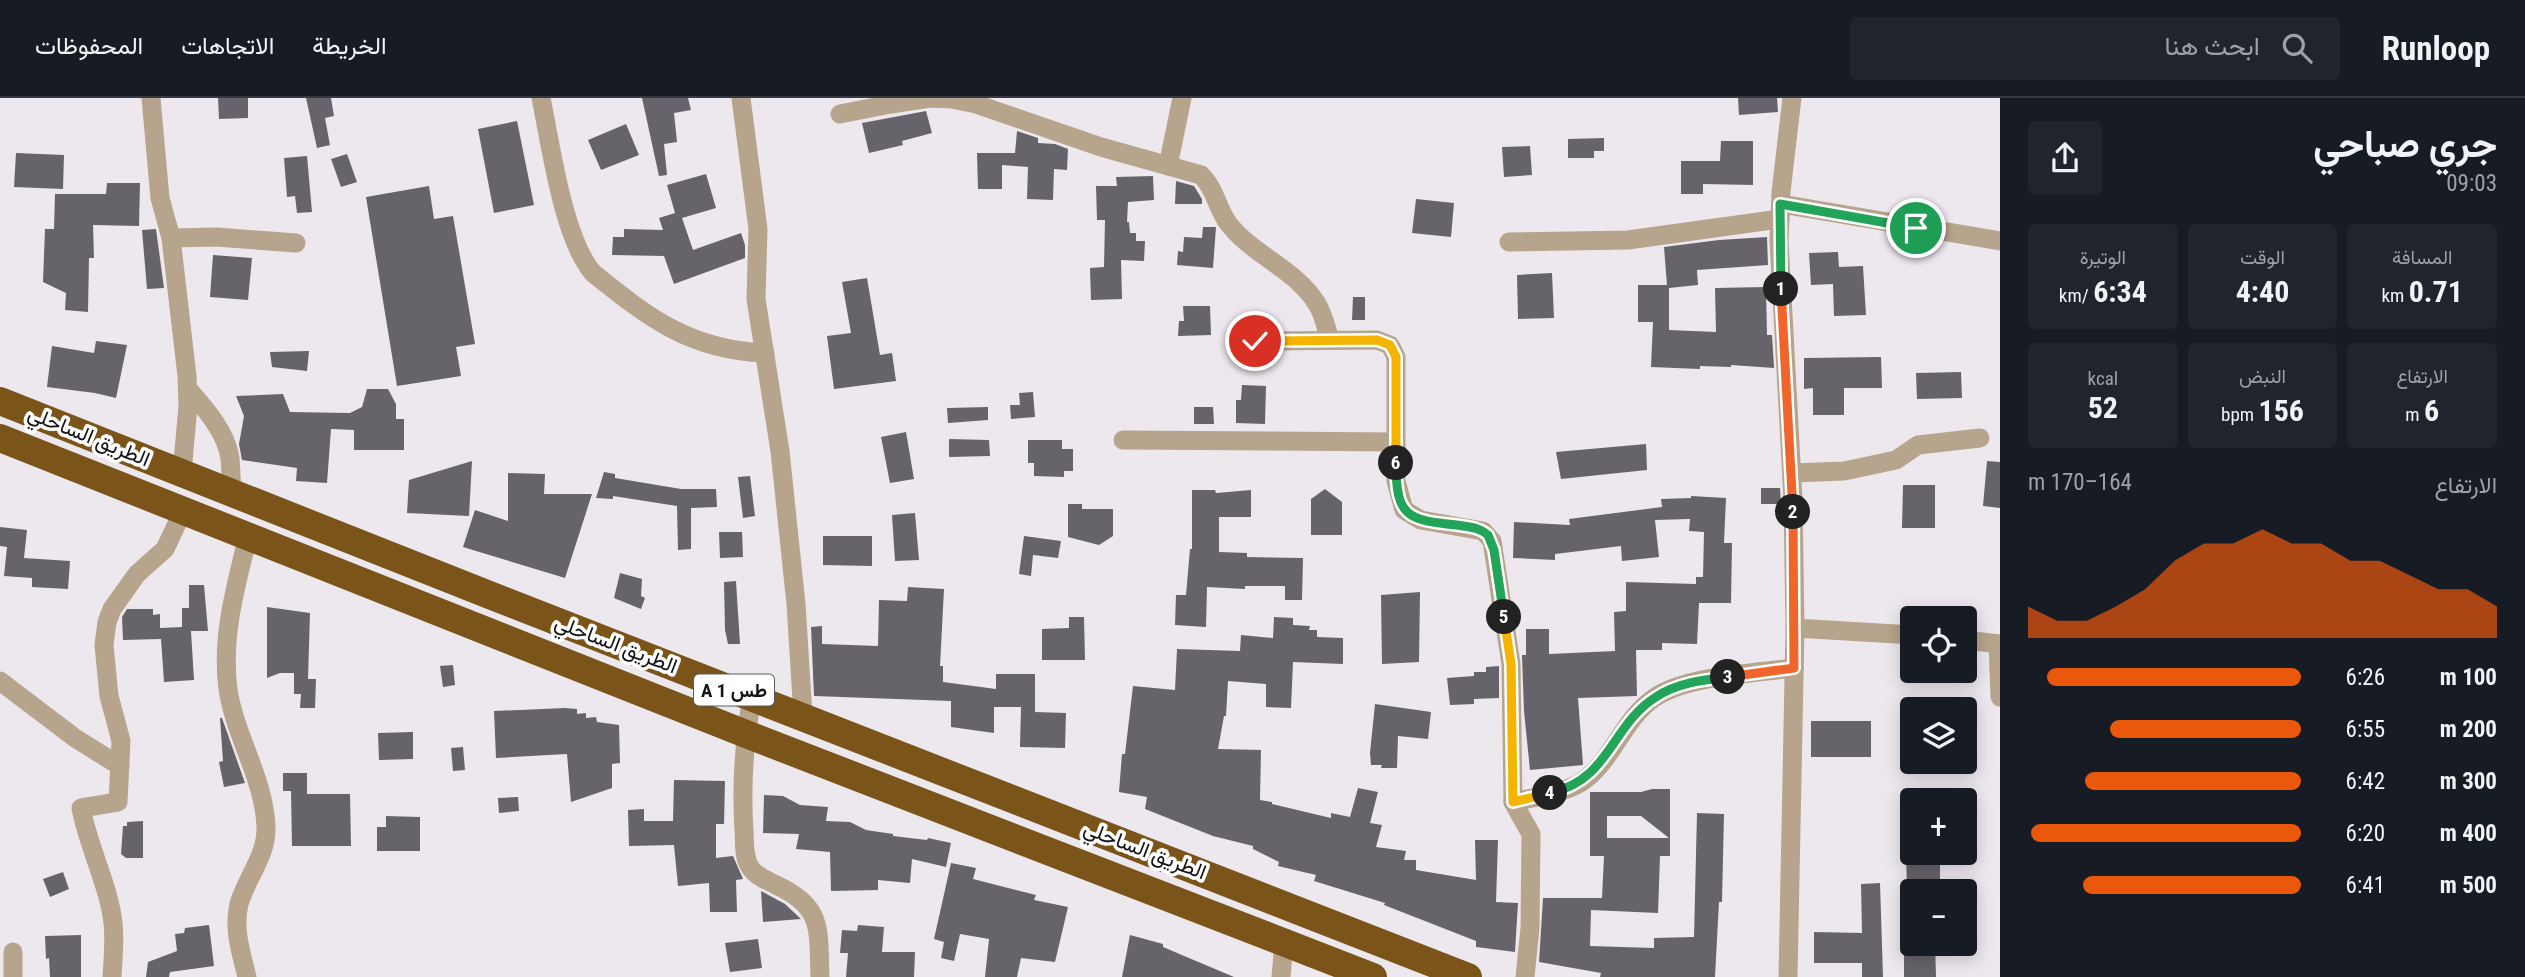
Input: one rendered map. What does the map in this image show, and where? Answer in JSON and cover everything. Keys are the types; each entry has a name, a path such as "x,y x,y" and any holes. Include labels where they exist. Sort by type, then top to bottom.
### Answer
{"highway":[{"name":"الطريق الساحلي","path":"0,401 1468,977"},
{"name":"الطريق الساحلي","path":"0,438 746,734 1370,976"}],"street":[{"path":"151,98 160,198 171,238 188,389 182,473"},
{"path":"541,98 571,233 578,251 593,273 657,322 675,332 733,350 765,353"},
{"path":"741,98 756,201 756,299 780,451 803,716"},
{"path":"1168,166 1182,98"},
{"path":"1788,977 1795,628 1792,473 1782,308 1780,212 1792,98"},
{"path":"841,114 930,99 976,101 1101,148 1194,172 1206,179 1223,216 1234,230 1297,281 1312,297 1321,312 1330,340"},
{"path":"1509,242 1628,240 1780,212 2000,241"},
{"path":"171,238 216,237 296,243"},
{"path":"1255,341 1377,340 1390,345 1396,357 1396,481 1404,510 1411,517 1421,520 1483,531 1492,541 1511,664 1513,802 1531,834 1530,928 1525,977"},
{"path":"188,389 225,441 230,457 232,492"},
{"path":"1792,473 1844,471 1896,460 1918,445 1980,438"},
{"path":"1124,440 1395,442"},
{"path":"112,977 115,953 113,923 84,827 81,808 118,802 121,741 108,683 104,645 107,622 111,609 137,574 165,549 184,509"},
{"path":"247,977 236,932 239,903 254,871 266,832 262,800 244,749 228,689 227,630 248,536"},
{"path":"1795,628 1900,634"},
{"path":"1977,641 1999,644 2000,697"},
{"path":"1513,802 1560,791 1581,782 1597,768 1633,718 1653,698 1674,687 1794,668"},
{"path":"0,681 75,738 120,766"},
{"path":"752,697 741,798 746,858 753,872 797,895 810,908 817,926 821,977"},
{"path":"1281,977 1284,943"},
{"path":"13,952 13,977"}],"building":[{"path":"218,98 248,98 248,118 219,119"},
{"path":"306,98 331,98 334,116 325,118 330,145 317,148"},
{"path":"642,98 688,98 691,110 674,113 677,142 664,144 667,175 659,176"},
{"path":"1738,98 1777,98 1778,112 1739,115"},
{"path":"926,111 932,133 902,141 903,145 869,153 862,123"},
{"path":"517,121 534,205 494,213 478,129"},
{"path":"626,124 639,155 601,170 588,140"},
{"path":"1017,131 1038,138 1038,143 1055,144 1068,149 1067,170 1054,169 1053,200 1027,199 1028,167 1002,165 1002,189 978,189 977,153 1015,153"},
{"path":"1604,138 1604,151 1594,151 1594,158 1568,158 1568,139"},
{"path":"1721,141 1753,141 1753,185 1703,184 1703,194 1681,194 1681,161 1720,161"},
{"path":"1530,146 1532,175 1504,177 1502,147"},
{"path":"16,153 64,155 63,189 14,187"},
{"path":"347,154 357,182 341,187 331,159"},
{"path":"307,156 312,212 297,213 295,196 287,197 284,158"},
{"path":"706,174 716,208 682,218 693,250 741,233 745,258 674,284 664,256 612,255 613,237 624,237 624,229 663,230 659,218 675,213 667,185"},
{"path":"1153,176 1154,200 1128,202 1127,222 1130,233 1136,233 1136,241 1145,241 1144,261 1121,260 1122,299 1091,300 1090,268 1104,267 1105,220 1097,220 1096,186 1117,186 1116,177"},
{"path":"1176,181 1194,186 1202,204 1175,204"},
{"path":"107,183 140,183 139,226 93,225 94,258 89,258 88,312 65,310 66,293 43,282 45,229 54,229 55,194 106,194"},
{"path":"429,186 434,219 453,216 475,344 456,347 461,376 397,386 366,197"},
{"path":"1416,199 1454,203 1451,237 1412,233"},
{"path":"1203,227 1216,227 1213,268 1177,265 1178,251 1183,252 1184,237 1202,238"},
{"path":"156,229 164,288 147,289 142,230"},
{"path":"1767,237 1768,265 1697,270 1698,285 1669,288 1669,330 1716,332 1715,288 1766,287 1767,335 1772,335 1774,368 1731,365 1700,366 1700,369 1651,367 1653,322 1638,322 1638,285 1667,285 1664,247"},
{"path":"1838,252 1839,267 1863,266 1866,315 1834,316 1833,284 1811,285 1809,253"},
{"path":"213,255 252,258 248,300 210,297"},
{"path":"1552,273 1554,318 1518,319 1517,275"},
{"path":"867,278 880,355 892,353 896,381 834,389 827,336 851,333 842,282"},
{"path":"1353,297 1365,297 1365,320 1352,320"},
{"path":"1183,306 1210,306 1211,335 1178,336 1179,321 1184,321"},
{"path":"96,341 127,345 116,398 47,387 52,346 94,353"},
{"path":"309,351 307,371 272,367 270,352"},
{"path":"1881,357 1882,388 1844,388 1844,415 1813,415 1813,388 1804,389 1804,358"},
{"path":"1961,372 1962,398 1917,399 1916,373"},
{"path":"1242,385 1266,386 1265,424 1236,423 1236,400 1241,400"},
{"path":"367,389 388,389 396,404 396,419 404,419 404,450 354,450 354,430 331,429 327,483 296,481 297,468 242,460 239,444 244,416 236,396 283,394 290,412 350,413 362,407"},
{"path":"1033,392 1035,417 1011,419 1010,405 1020,405 1019,393"},
{"path":"988,407 988,420 948,423 947,408"},
{"path":"1194,407 1213,407 1214,424 1194,424"},
{"path":"906,432 914,479 890,483 881,437"},
{"path":"949,439 989,440 990,456 949,457"},
{"path":"1028,440 1062,440 1062,449 1073,449 1073,471 1064,471 1064,477 1034,476 1034,463 1028,463"},
{"path":"1646,444 1647,470 1561,479 1556,452"},
{"path":"472,461 469,516 407,513 409,480"},
{"path":"1987,461 2000,462 2000,508 1983,506"},
{"path":"604,472 615,474 615,478 681,489 716,489 717,507 691,508 691,549 678,550 677,506 613,496 613,499 596,498"},
{"path":"508,473 545,474 544,494 592,494 565,578 463,547 475,510 508,521"},
{"path":"750,476 755,516 743,518 738,477"},
{"path":"1903,485 1935,485 1935,528 1902,528"},
{"path":"1761,488 1780,488 1781,504 1761,504"},
{"path":"1325,489 1342,502 1342,535 1311,535 1311,499"},
{"path":"1192,490 1215,490 1216,493 1251,490 1251,517 1219,517 1219,552 1247,553 1247,557 1303,558 1302,600 1285,600 1285,586 1245,586 1245,589 1207,587 1206,627 1175,625 1176,595 1186,595 1192,549"},
{"path":"1691,496 1726,498 1724,543 1732,543 1731,603 1699,603 1697,644 1662,643 1662,650 1636,650 1637,696 1578,698 1583,765 1530,770 1522,655 1526,655 1526,629 1549,629 1549,654 1615,651 1614,612 1626,611 1626,582 1696,584 1696,577 1703,577 1704,532 1689,531 1690,519 1655,520 1659,557 1622,561 1621,546 1555,554 1555,560 1513,558 1514,522 1570,525 1569,519 1662,507 1661,499"},
{"path":"1068,504 1082,504 1082,509 1113,509 1113,536 1099,545 1068,537"},
{"path":"915,513 919,560 895,561 892,515"},
{"path":"0,527 27,530 24,558 70,561 68,589 32,587 32,578 4,576 7,547 0,546"},
{"path":"719,532 742,532 743,557 720,558"},
{"path":"823,536 872,536 872,566 823,565"},
{"path":"1024,536 1061,541 1058,558 1033,555 1031,576 1019,574"},
{"path":"620,573 642,579 641,596 645,598 641,609 614,598"},
{"path":"736,581 740,644 728,644 724,582"},
{"path":"189,585 204,585 208,631 191,631 194,680 164,682 161,639 123,640 122,617 127,609 153,609 153,615 160,614 160,628 182,627 182,608 189,608"},
{"path":"908,587 944,589 940,666 943,666 943,682 996,689 996,674 1035,674 1035,712 1066,713 1065,748 1020,747 1021,707 994,707 994,733 951,727 951,701 814,696 811,627 822,626 822,644 878,646 879,600 907,601"},
{"path":"1420,592 1419,662 1382,664 1381,595"},
{"path":"267,607 310,613 308,679 316,679 315,708 300,708 301,694 294,694 294,673 280,673 267,678"},
{"path":"1069,617 1084,617 1085,660 1042,660 1042,629 1069,628"},
{"path":"1274,617 1293,618 1293,625 1310,626 1309,630 1317,630 1317,637 1343,638 1343,664 1293,662 1291,708 1266,707 1266,684 1228,681 1226,716 1218,749 1261,750 1260,800 1272,804 1331,818 1331,813 1350,817 1358,788 1378,792 1370,823 1382,825 1376,847 1406,851 1404,860 1416,860 1416,870 1476,880 1475,840 1498,840 1496,902 1518,903 1515,952 1476,947 1476,941 1384,905 1385,903 1314,881 1316,875 1278,866 1279,862 1253,849 1253,846 1213,836 1145,809 1147,797 1119,792 1133,686 1175,690 1177,649 1240,651 1241,635 1273,638"},
{"path":"453,665 455,685 443,687 440,666"},
{"path":"1499,666 1499,698 1474,699 1474,704 1450,705 1447,678 1474,676 1474,672 1486,672 1486,667"},
{"path":"1375,704 1431,712 1428,739 1398,736 1397,768 1371,765"},
{"path":"577,709 577,714 586,713 586,718 596,717 597,722 619,725 620,763 612,764 612,788 571,802 567,754 496,758 494,711"},
{"path":"220,718 245,783 224,787 219,762 223,761"},
{"path":"1811,721 1871,721 1871,757 1811,757"},
{"path":"413,732 413,759 379,760 378,733"},
{"path":"463,747 465,770 453,771 451,748"},
{"path":"283,773 307,773 307,794 350,794 351,846 292,846 291,791 283,791"},
{"path":"674,780 725,781 724,824 716,824 716,858 733,856 743,879 736,880 737,912 710,912 709,883 678,886 674,845 629,846 628,810 644,809 644,821 673,821"},
{"path":"1670,789 1670,856 1660,856 1658,913 1591,910 1590,946 1654,948 1654,938 1694,937 1697,813 1724,814 1722,902 1719,902 1715,977 1600,977 1601,973 1539,962 1543,898 1602,898 1604,856 1590,856 1590,792","holes":["1607,816 1641,816 1669,838 1607,838"]},
{"path":"764,795 783,796 800,805 828,807 826,821 850,822 866,830 893,836 928,838 951,843 946,867 912,859 910,883 878,880 878,890 831,891 830,852 796,849 799,834 763,833"},
{"path":"518,797 519,811 499,813 498,798"},
{"path":"386,816 420,817 420,851 377,851 377,827 386,827"},
{"path":"143,821 143,858 126,858 121,854 123,826 127,826 127,822"},
{"path":"951,863 976,868 973,879 1036,895 1034,900 1068,907 1055,962 1021,958 1017,977 985,977 989,939 960,934 954,961 941,958 944,942 934,939"},
{"path":"1906,865 1940,865 1940,879 1907,879"},
{"path":"63,872 69,889 50,897 43,879"},
{"path":"1880,883 1883,977 1862,977 1862,963 1814,963 1814,932 1862,933 1861,884"},
{"path":"761,891 785,904 801,919 763,922"},
{"path":"209,925 214,966 170,972 169,977 146,977 148,962 177,951 175,934 184,933 185,928"},
{"path":"858,925 884,927 882,952 915,952 914,977 846,977 848,953 840,953 842,930 857,931"},
{"path":"81,935 81,977 50,977 45,936"},
{"path":"1130,935 1163,944 1163,947 1234,977 1122,977"},
{"path":"758,939 762,968 730,972 725,943"},
{"path":"1904,956 1935,956 1936,977 1904,977"}],"route":[{"path":"1255,341 1377,340 1385,341 1394,351 1396,481 1404,510 1411,517 1433,523 1477,528 1492,541 1511,664 1513,802 1560,791 1581,782 1597,768 1633,718 1653,698 1674,687 1794,668 1793,499 1779,241 1780,204 1916,228"}]}
